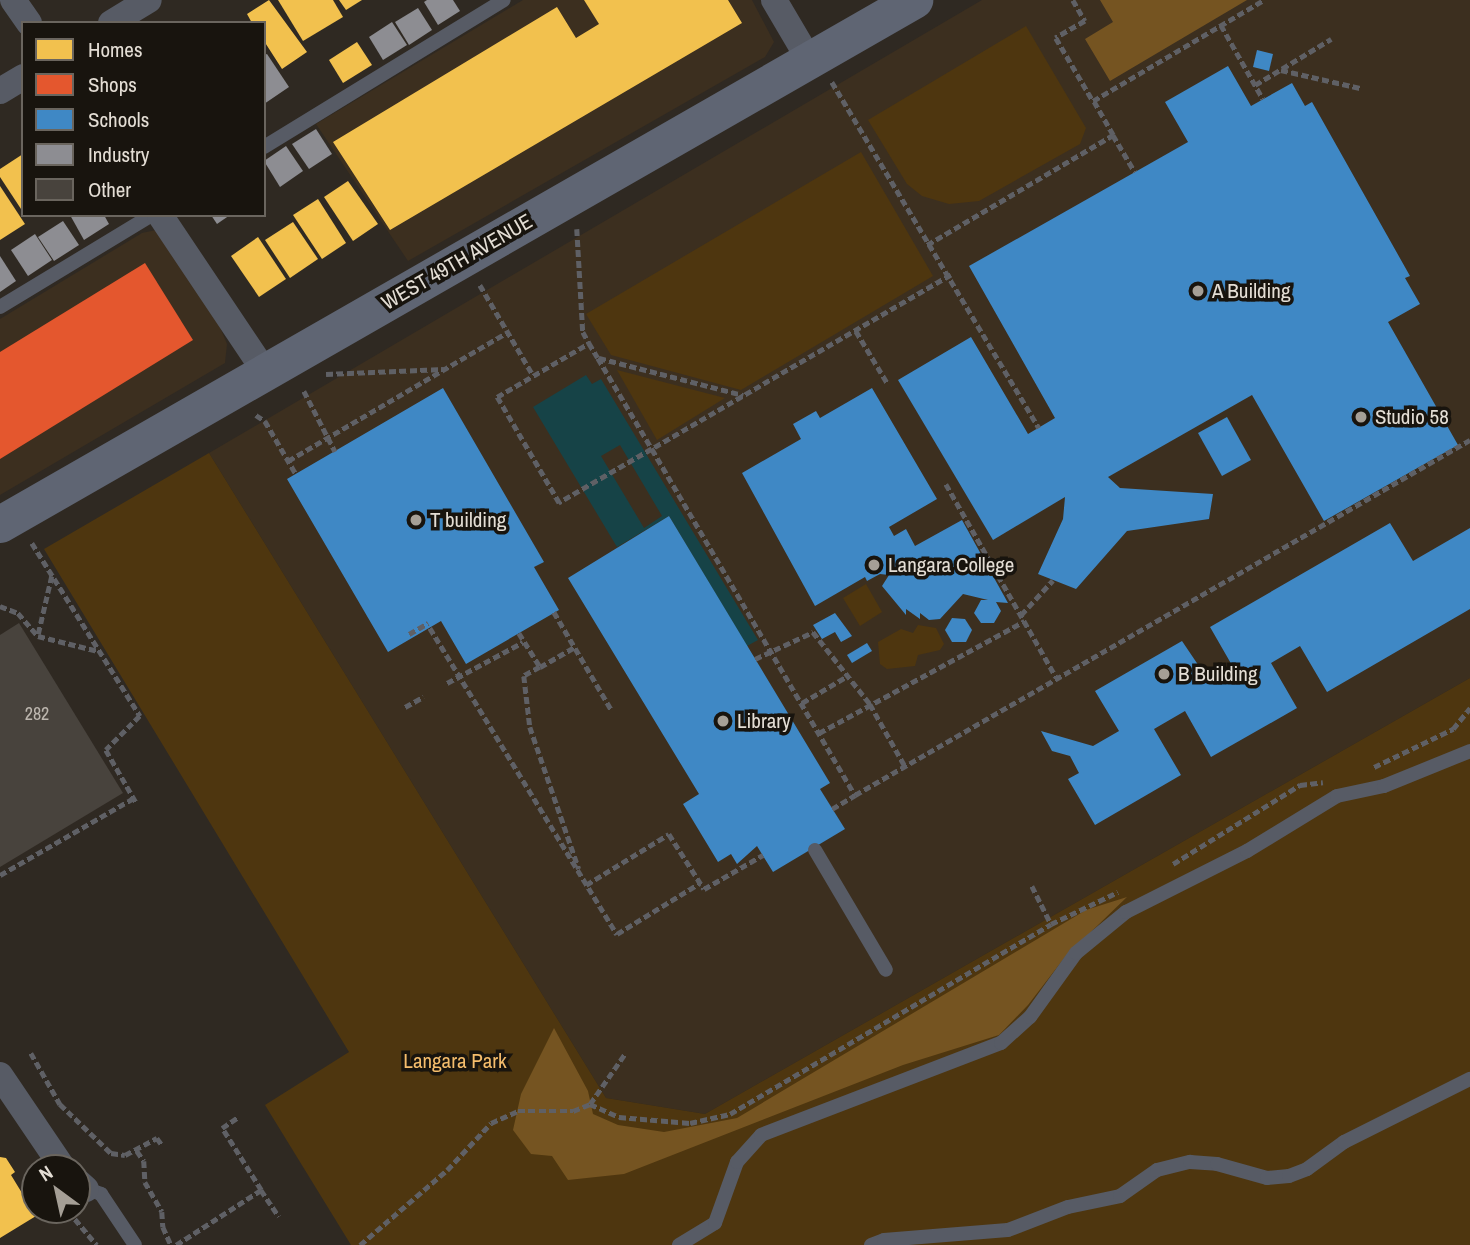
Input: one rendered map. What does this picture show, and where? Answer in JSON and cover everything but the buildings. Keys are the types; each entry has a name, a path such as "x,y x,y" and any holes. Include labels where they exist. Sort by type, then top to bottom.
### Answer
{"street":[{"path":"13,0 28,21"},
{"path":"114,21 149,0"},
{"path":"774,0 821,72"},
{"name":"WEST 49TH AVENUE","path":"0,524 265,372 821,72 914,0"},
{"path":"0,91 21,78"},
{"path":"161,217 265,372"},
{"path":"0,1075 54,1154"}],"lane":[{"path":"266,146 504,0"},
{"path":"0,307 149,217"},
{"path":"679,1245 699,1237 715,1223 737,1161 761,1135 1001,1043 1030,1017 1076,953 1107,924 1247,851 1338,796 1384,786 1470,751"},
{"path":"816,850 886,970"},
{"path":"871,1245 884,1240 1008,1230 1068,1207 1120,1196 1157,1170 1190,1162 1217,1164 1267,1178 1289,1176 1307,1169 1344,1142 1470,1079"},
{"path":"91,1190 101,1194 135,1245"}],"path":[{"path":"1073,0 1085,21 1056,38 1135,172"},
{"path":"1093,101 1264,0"},
{"path":"1221,25 1263,99"},
{"path":"1255,85 1331,38"},
{"path":"1280,70 1360,88"},
{"path":"821,72 927,245 951,275 1039,428"},
{"path":"927,245 1113,135"},
{"path":"577,229 583,332 855,795"},
{"path":"589,342 497,397 559,503 951,275"},
{"path":"480,285 533,375"},
{"path":"856,331 888,384"},
{"path":"288,461 508,332"},
{"path":"598,358 744,396"},
{"path":"326,374 446,369"},
{"path":"304,391 335,451"},
{"path":"256,415 265,421 296,474"},
{"path":"832,809 1056,677 1470,440"},
{"path":"946,484 1056,677"},
{"path":"32,543 140,716 106,750 137,804"},
{"path":"38,636 52,575"},
{"path":"1020,615 1054,580"},
{"path":"0,606 18,613 38,636 100,651"},
{"path":"554,612 611,709"},
{"path":"819,733 1024,621"},
{"path":"409,634 429,625 617,934 700,883"},
{"path":"755,659 769,649 813,632 870,704 905,766"},
{"path":"519,633 540,667"},
{"path":"447,683 523,642"},
{"path":"575,647 524,676 530,727 582,877"},
{"path":"802,704 849,675"},
{"path":"405,708 423,697"},
{"path":"1368,770 1453,729 1470,708"},
{"path":"1167,868 1300,785 1326,781"},
{"path":"0,875 134,798"},
{"path":"586,885 669,834 704,889 763,855"},
{"path":"1032,886 1051,924"},
{"path":"590,1104 619,1117 690,1123 730,1114 1051,924 1121,891"},
{"path":"31,1053 60,1104 111,1153 136,1151 158,1138 162,1145"},
{"path":"360,1245 503,1116 518,1111 573,1111 590,1104 624,1055"},
{"path":"237,1118 222,1128 279,1217"},
{"path":"136,1151 144,1161 145,1182 162,1212 174,1245 261,1190"},
{"path":"79,1224 97,1245"}],"shaded area":[{"path":"523,0 752,0 774,42 765,57 408,261 316,124"},
{"name":"Langara College","path":"982,0 1470,0 1470,678 705,1114 606,1098 209,453"},
{"path":"1100,0 1247,0 1110,81 1085,39 1113,22"},
{"path":"156,230 217,320 227,344 225,363 0,495 0,319 142,233"},
{"path":"1127,897 1065,957 1028,1005 999,1035 903,1065 624,1174 568,1180 552,1156 531,1154 513,1130 521,1094 554,1028 588,1091 593,1114 618,1125 664,1132 737,1118 1086,910"}],"green space":[{"path":"1026,26 1086,128 1080,144 979,201 949,204 922,196 907,184 868,120"},
{"path":"861,152 933,276 741,390 611,355 586,314"},
{"path":"617,370 725,398 657,440"},
{"name":"Langara Park","path":"209,453 606,1098 705,1114 1470,678 1470,1245 351,1245 265,1105 349,1052 44,549"},
{"path":"866,584 882,612 860,626 843,598"},
{"path":"918,625 936,628 944,644 940,650 918,655 915,666 887,669 880,664 878,642 901,629 913,633"}],"water":[{"path":"586,375 592,384 601,379 758,640 747,646 669,516 617,547 533,407","holes":["620,445 662,516 644,528 601,456"]}],"place":[{"name":"A Building","path":"1198,291"},
{"name":"Studio 58","path":"1361,417"},
{"name":"T building","path":"416,520"},
{"name":"Langara College","path":"874,565"},
{"name":"B Building","path":"1164,674"},
{"name":"Library","path":"723,721"}]}
